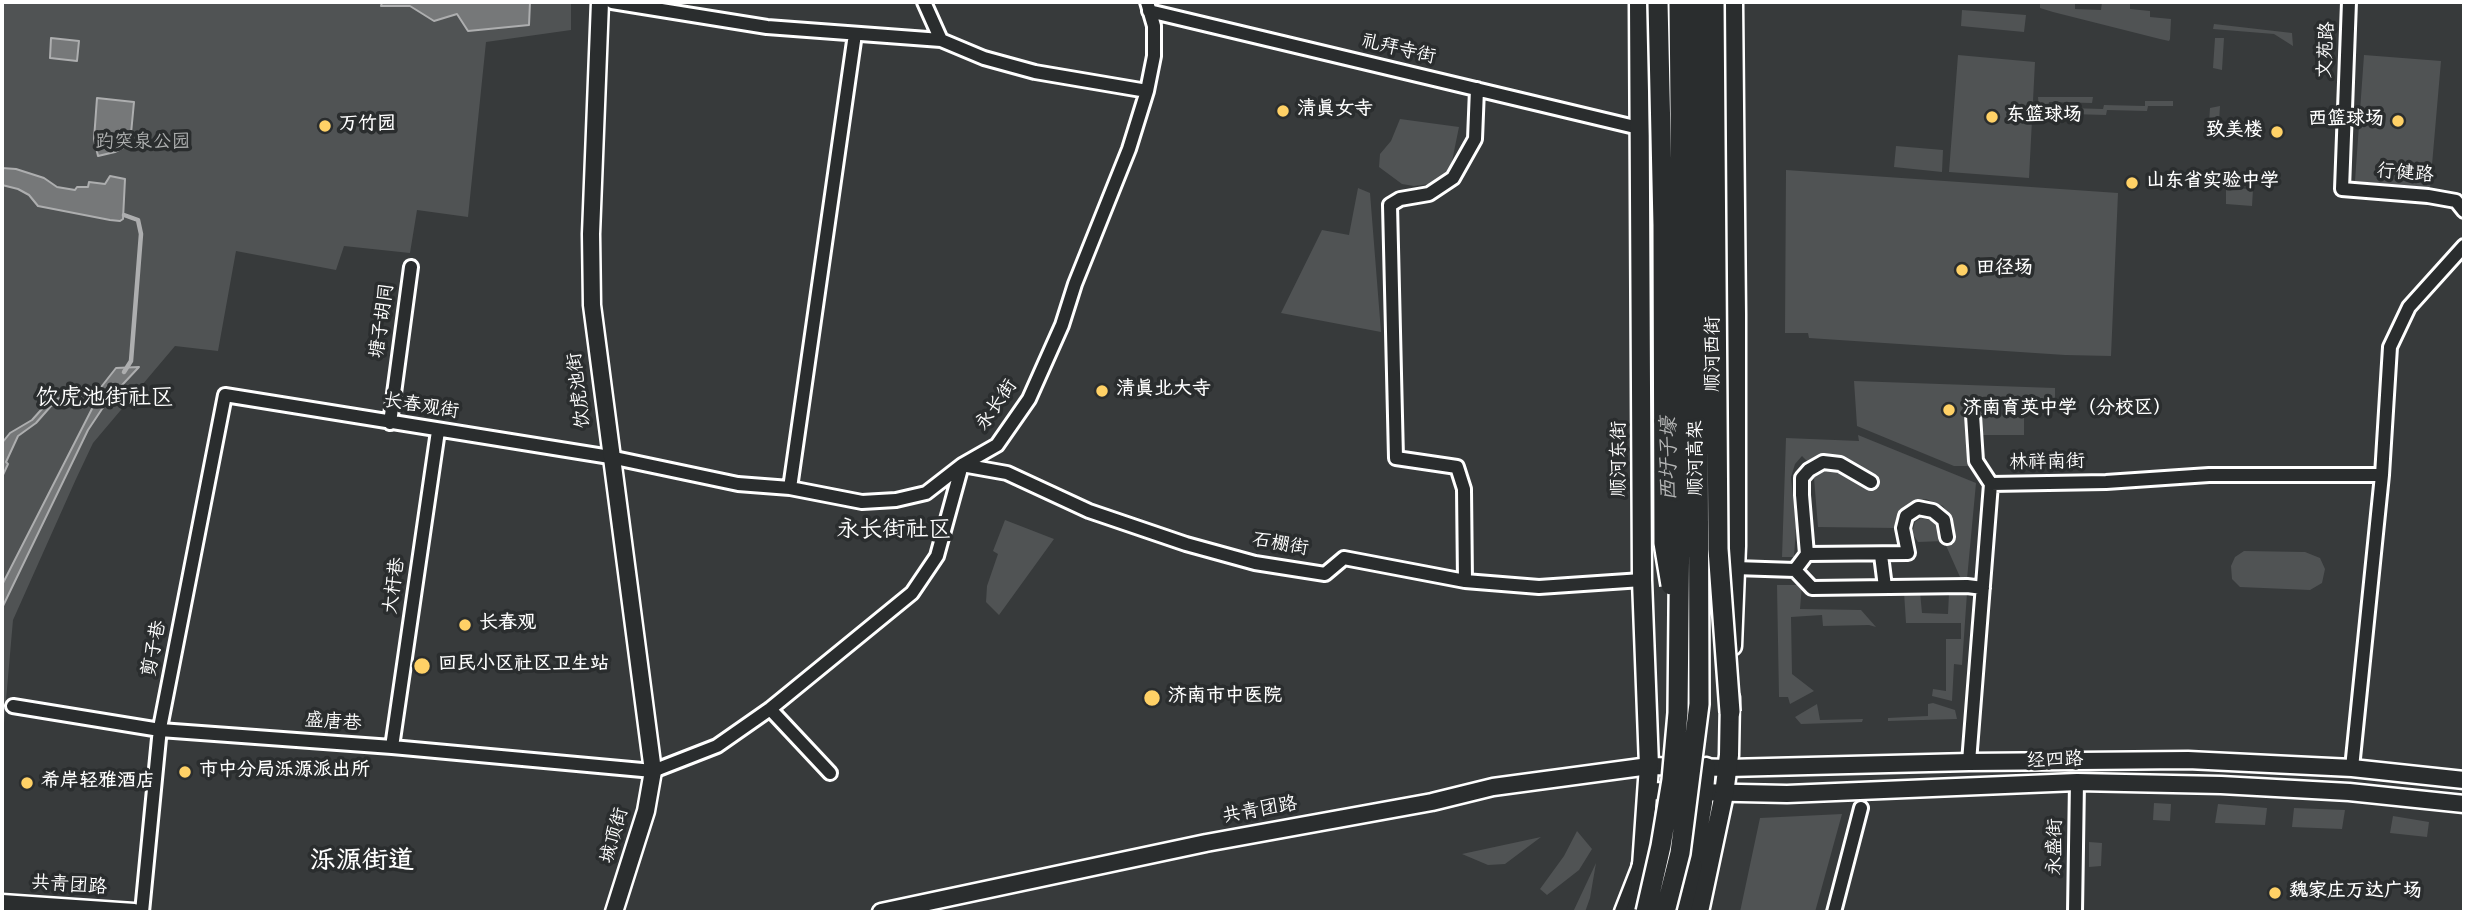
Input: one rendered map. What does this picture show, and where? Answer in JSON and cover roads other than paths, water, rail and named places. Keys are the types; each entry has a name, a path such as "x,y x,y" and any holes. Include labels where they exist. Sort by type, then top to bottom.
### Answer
{"highway":[{"path":"1658,2 1663,239 1664,543 1680,641"},
{"name":"顺河高架","path":"1646,912 1672,780 1678,713 1682,150 1679,2"},
{"name":"顺河高架","path":"1665,912 1680,853 1699,704 1697,2"},
{"path":"1714,2 1718,549 1730,712"},
{"path":"1636,912 1640,900 1642,866"},
{"path":"1681,912 1692,866"}],"main road":[{"name":"饮虎池街","path":"600,2 591,233 592,305 653,771"},
{"name":"顺河东街","path":"1625,912 1642,866 1649,766 1642,580 1639,2"},
{"name":"顺河西街","path":"1699,912 1728,768 1735,568 1733,2"},
{"path":"1641,309 1736,309"},
{"name":"经四路","path":"1649,766 1728,768 2188,760 2352,768 2464,780"},
{"name":"共青团路","path":"881,912 1206,843 1432,802 1493,787 1649,766"},
{"path":"1686,912 1692,866 1687,792 1703,767"},
{"name":"城顶街","path":"614,912 646,811 653,771"},
{"name":"经四路","path":"1647,791 1724,794 1853,792 2077,782 2285,788 2365,793 2464,804"},
{"name":"共青团路","path":"2,903 134,912"}],"street":[{"path":"612,2 767,27 941,40 984,58 1035,72 1147,91"},
{"path":"924,2 941,40"},
{"name":"文苑路","path":"2342,184 2349,2"},
{"name":"礼拜寺街","path":"1148,6 1639,128"},
{"name":"永长街","path":"790,488 862,502 896,500 926,492 961,465 997,445 1029,399 1062,325 1075,284 1129,149 1147,91 1154,56 1154,26 1148,6"},
{"path":"790,488 855,34"},
{"path":"1465,581 1464,489 1457,467 1396,458 1390,205 1400,199 1429,194 1453,178 1475,139 1477,89"},
{"name":"行健路","path":"2342,184 2342,189 2456,201 2464,209"},
{"path":"2464,194 2460,198 2464,209"},
{"path":"2352,768 2382,475 2390,347 2409,307 2464,246"},
{"name":"塘子胡同","path":"390,423 411,267"},
{"name":"长春观街","path":"225,395 610,457 738,484 790,488"},
{"name":"剪子巷","path":"142,912 160,730 225,395"},
{"path":"1973,415 1976,461 1991,484"},
{"name":"大杆巷","path":"392,747 439,431"},
{"path":"1795,570 1807,554 1802,478 1808,470 1823,462 1840,464 1871,482"},
{"path":"653,771 717,746 770,709 912,593 937,556 961,465"},
{"name":"石棚街","path":"961,465 1007,473 1089,511 1186,544 1255,563 1325,574 1344,558 1465,581 1539,587 1642,580"},
{"name":"林祥南街","path":"1969,762 1991,484 2106,482 2209,475 2382,475"},
{"path":"1807,554 1908,553 1903,528 1906,516 1918,508 1933,511 1944,520 1947,537"},
{"path":"1881,555 1885,587"},
{"path":"1735,568 1795,570 1812,588 1983,587"},
{"name":"盛唐巷","path":"13,706 160,730 392,747 653,771"},
{"path":"770,709 830,773"},
{"name":"永盛街","path":"2075,912 2077,782"},
{"path":"1834,912 1861,808"}],"waterway":[{"path":"124,215 138,220 141,234 131,361 124,372"},
{"name":"西圩子壕","path":"1688,645 1689,608"}],"place":[{"name":"清真女寺","path":"1283,111"},
{"name":"东篮球场","path":"1992,117"},
{"name":"西篮球场","path":"2398,121"},
{"name":"万竹园","path":"325,126"},
{"name":"致美楼","path":"2277,132"},
{"name":"山东省实验中学","path":"2132,183"},
{"name":"田径场","path":"1962,270"},
{"name":"清真北大寺","path":"1102,391"},
{"name":"济南育英中学（分校区）","path":"1949,410"},
{"name":"长春观","path":"465,625"},
{"name":"回民小区社区卫生站","path":"422,666"},
{"name":"济南市中医院","path":"1152,698"},
{"name":"市中分局泺源派出所","path":"185,772"},
{"name":"希岸轻雅酒店","path":"27,783"},
{"name":"魏家庄万达广场","path":"2275,893"}],"district":[{"name":"饮虎池街社区","path":"105,400"},
{"name":"永长街社区","path":"894,532"},
{"name":"泺源街道","path":"362,864"}],"park label":[{"name":"趵突泉公园","path":"143,144"}]}
